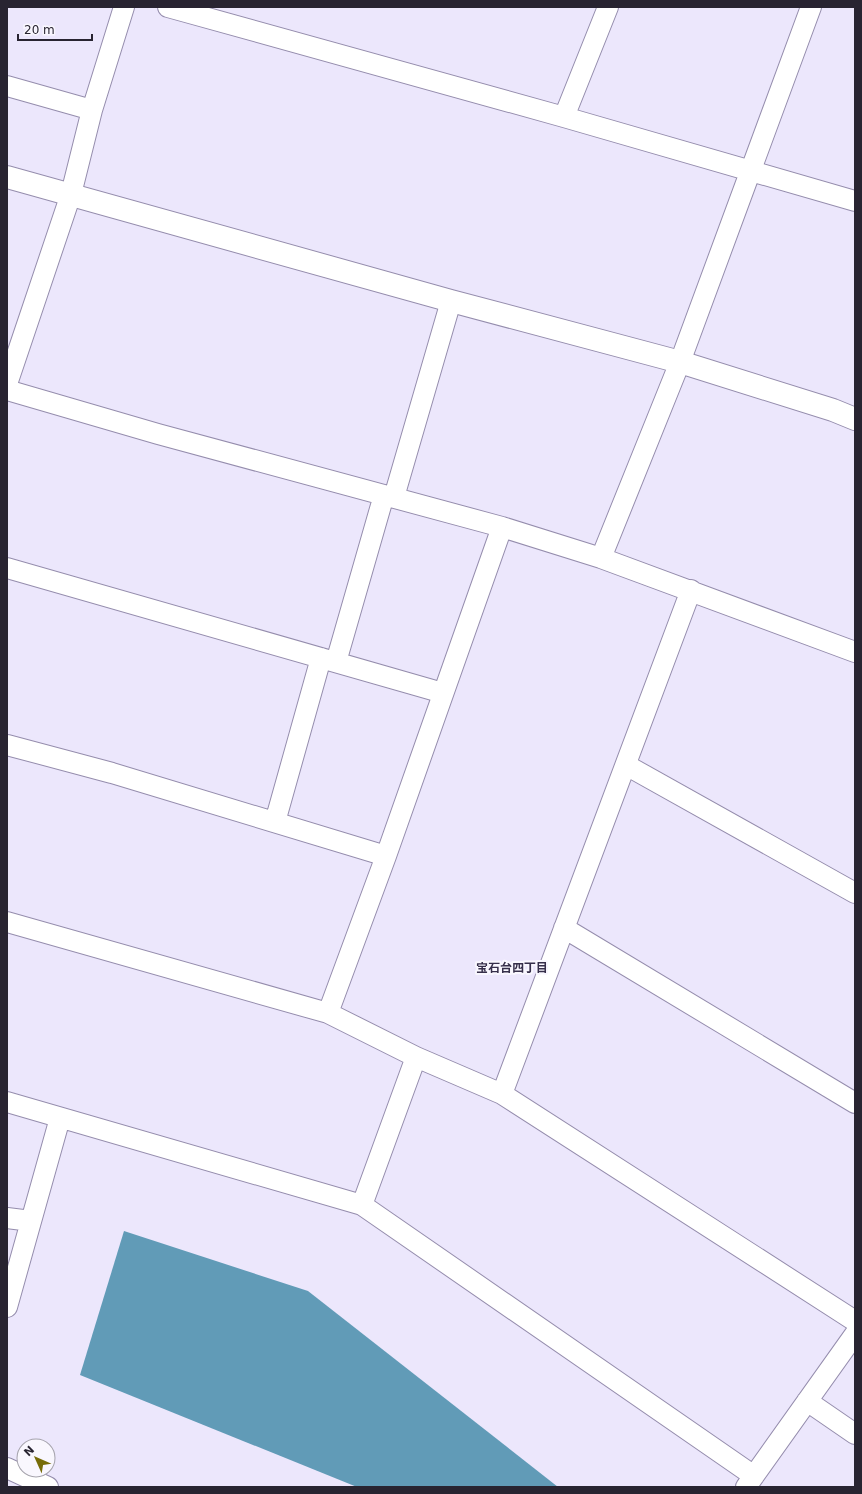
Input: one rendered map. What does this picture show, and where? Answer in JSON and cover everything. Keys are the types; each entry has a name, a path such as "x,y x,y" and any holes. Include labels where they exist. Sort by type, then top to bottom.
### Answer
{"street":[{"path":"7,384 71,194 92,110 124,7"},
{"path":"168,7 564,117 855,201"},
{"path":"564,117 608,7"},
{"path":"601,558 680,362 811,7"},
{"path":"7,86 92,110"},
{"path":"7,176 451,301 680,362 833,410 855,419"},
{"path":"275,822 329,660 389,496 451,301"},
{"path":"7,390 158,434 502,526 601,558 691,590 855,652"},
{"path":"328,1013 386,856 502,526"},
{"path":"7,568 443,693"},
{"path":"502,1094 691,590"},
{"path":"7,745 112,773 386,856"},
{"path":"626,766 855,892"},
{"path":"7,922 328,1013 416,1057 502,1094 855,1320"},
{"path":"564,928 855,1103"},
{"path":"362,1205 416,1057"},
{"path":"7,1102 362,1205 750,1482 855,1334"},
{"path":"7,1307 60,1118"},
{"path":"7,1218 31,1221"},
{"path":"808,1401 855,1434"},
{"path":"7,1468 48,1487"}],"water":[{"path":"124,1231 308,1291 558,1487 357,1487 80,1375"}],"district":[{"name":"宝石台四丁目","path":"512,968"}]}
